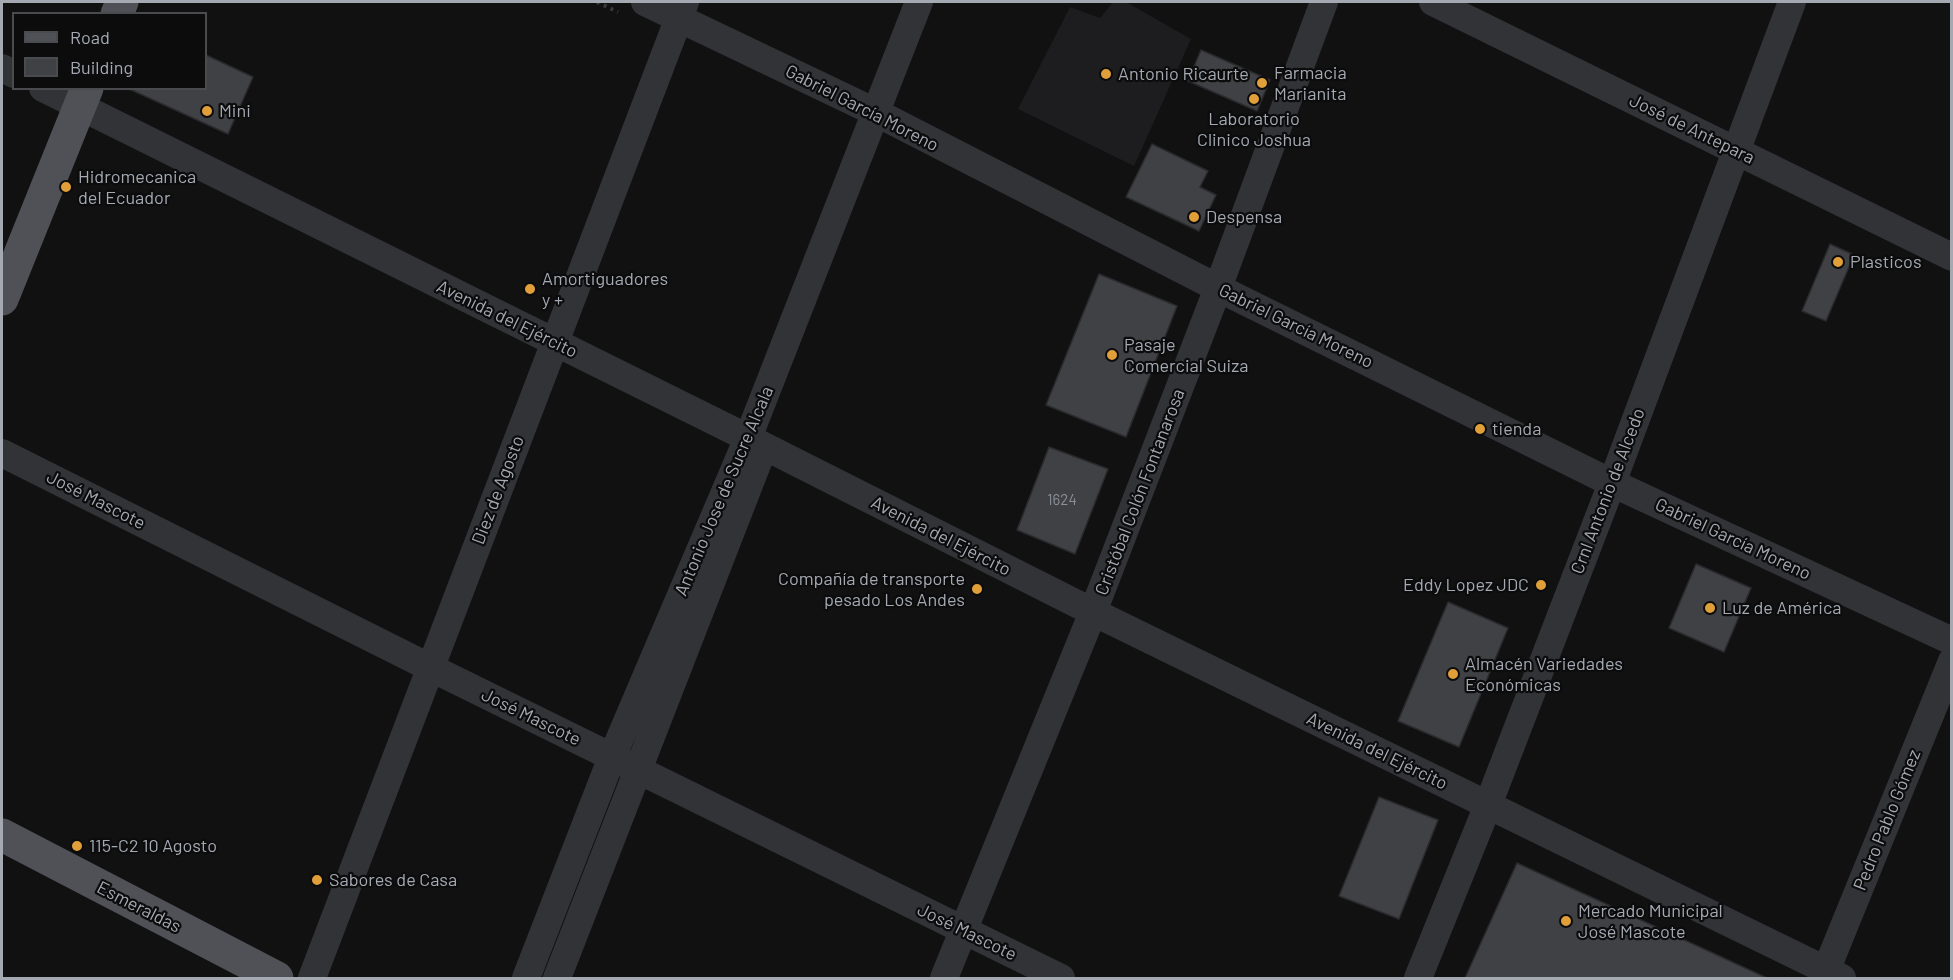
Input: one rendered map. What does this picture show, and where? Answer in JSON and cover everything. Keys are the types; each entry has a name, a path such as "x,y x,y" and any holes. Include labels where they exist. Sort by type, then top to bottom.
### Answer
{"main road":[{"path":"2,299 84,98"},
{"name":"Esmeraldas","path":"2,835 277,978"}],"street":[{"name":"Gabriel García Moreno","path":"645,2 681,10 883,117 1218,288 1612,483 1952,641"},
{"name":"Antonio Jose de Sucre Alcala","path":"556,978 638,769 756,442 883,117 919,2"},
{"name":"Antonio Jose de Sucre Alcala","path":"883,117 938,2"},
{"name":"Cristóbal Colón Fontanarosa","path":"944,978 1093,612 1218,288 1324,2"},
{"name":"José de Antepara","path":"1433,2 1952,257"},
{"name":"Crnl Antonio de Alcedo","path":"1418,978 1488,806 1612,483 1792,2"},
{"name":"Diez de Agosto","path":"312,978 681,10"},
{"name":"Avenida del Ejército","path":"51,90 84,98 554,343 1830,976"},
{"name":"Antonio Jose de Sucre Alcala","path":"526,978 612,757 756,442"},
{"name":"José Mascote","path":"2,453 430,668 1061,978"},
{"name":"Pedro Pablo Gómez","path":"1830,976 1952,661"}],"shaded area":[{"name":"Antonio Ricaurte","path":"1113,2 1126,2 1191,39 1134,166 1018,109 1070,7 1100,18"}],"building":[{"path":"1201,50 1270,80 1257,111 1188,81"},
{"name":"Mini","path":"207,55 253,77 228,134 131,90 207,90"},
{"path":"1152,144 1208,171 1200,187 1216,195 1199,231 1126,197"},
{"path":"1830,244 1854,255 1826,321 1802,311"},
{"name":"Pasaje Comercial Suiza","path":"1099,274 1177,306 1126,437 1046,405"},
{"path":"1049,447 1108,469 1075,554 1017,530"},
{"name":"Luz de América","path":"1696,564 1751,588 1724,652 1669,628"},
{"name":"Almacén Variedades Económicas","path":"1448,602 1508,628 1459,747 1398,721"},
{"path":"1379,797 1438,820 1399,919 1339,896"},
{"name":"Mercado Municipal José Mascote","path":"1517,863 1767,978 1465,978"}],"place":[{"name":"Antonio Ricaurte","path":"1106,74"},
{"name":"Farmacia Marianita","path":"1262,83"},
{"name":"Laboratorio Clinico Joshua","path":"1254,99"},
{"name":"Mini","path":"207,111"},
{"name":"Hidromecanica del Ecuador","path":"66,187"},
{"name":"Despensa","path":"1194,217"},
{"name":"Plasticos","path":"1838,262"},
{"name":"Amortiguadores y +","path":"530,289"},
{"name":"Pasaje Comercial Suiza","path":"1112,355"},
{"name":"tienda","path":"1480,429"},
{"name":"Eddy Lopez JDC","path":"1541,585"},
{"name":"Compañía de transporte pesado Los Andes","path":"977,589"},
{"name":"Luz de América","path":"1710,608"},
{"name":"Almacén Variedades Económicas","path":"1453,674"},
{"name":"115-C2 10 Agosto","path":"77,846"},
{"name":"Sabores de Casa","path":"317,880"},
{"name":"Mercado Municipal José Mascote","path":"1566,921"}]}
